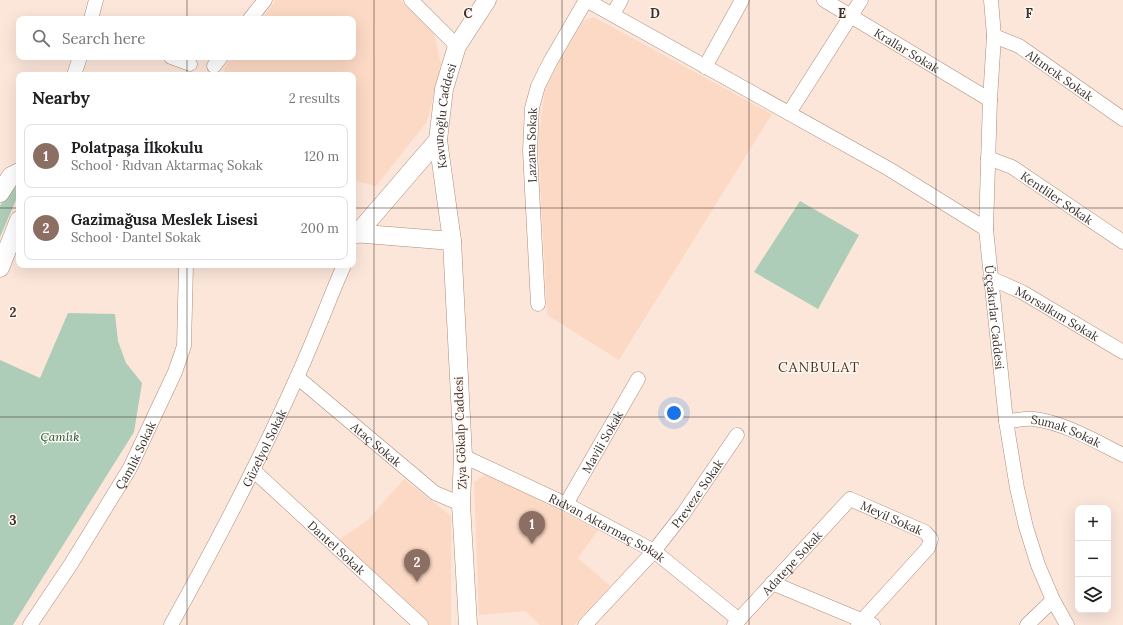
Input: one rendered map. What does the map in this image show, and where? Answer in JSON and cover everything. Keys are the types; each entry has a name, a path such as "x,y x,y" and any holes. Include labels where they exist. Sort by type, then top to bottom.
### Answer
{"main road":[{"name":"Kavunoğlu Caddesi","path":"452,241 438,140 444,89 457,46 487,0"},
{"path":"356,235 438,140"},
{"path":"0,193 11,176 16,174"},
{"path":"1,261 16,227"},
{"path":"356,237 452,241"},
{"name":"Ziya Gökalp Caddesi","path":"452,241 463,456 461,504 468,625"}],"street":[{"path":"92,16 96,0"},
{"path":"252,16 265,0"},
{"path":"411,0 457,46"},
{"path":"586,0 889,169 986,229"},
{"name":"Lazana Sokak","path":"538,304 530,151 532,108 538,86 550,62 586,0"},
{"path":"613,14 621,0"},
{"path":"705,67 742,0"},
{"name":"Krallar Sokak","path":"824,0 990,100"},
{"path":"789,113 850,15 861,0"},
{"name":"Üççakırlar Caddesi","path":"991,0 994,36 990,100 986,229 1006,421 1017,488 1026,527 1038,565 1053,600 1067,625"},
{"name":"Altıncık Sokak","path":"994,36 1019,46 1123,120"},
{"path":"75,72 79,60"},
{"path":"179,60 190,64"},
{"name":"Kentliler Sokak","path":"988,158 1012,167 1123,242"},
{"name":"Çamlık Sokak","path":"30,625 72,564 130,468 175,372 184,346 186,268"},
{"name":"Güzelyol Sokak","path":"172,625 215,547 253,470 297,377 343,268"},
{"name":"Morsalkım Sokak","path":"990,278 1022,292 1123,352"},
{"name":"Ataç Sokak","path":"297,377 435,492 461,504"},
{"name":"Mavili Sokak","path":"566,504 638,379"},
{"name":"Sumak Sokak","path":"1006,421 1033,419 1058,425 1084,435 1123,455"},
{"name":"Preveze Sokak","path":"585,625 654,551 683,514 737,435"},
{"name":"Rıdvan Aktarmaç Sokak","path":"463,456 566,504 654,551 737,622"},
{"name":"Dantel Sokak","path":"253,470 421,625"},
{"name":"Meyil Sokak","path":"850,499 925,532 931,539 928,548 865,623"},
{"name":"Adatepe Sokak","path":"737,622 850,499"},
{"path":"772,583 865,623"},
{"path":"1027,625 1053,600"}],"shaded area":[{"path":"276,0 400,0 433,30 441,64 427,122 376,186 356,181 356,72 225,72 223,70 230,60 356,60 356,16 264,16"},
{"path":"594,17 772,114 619,360 547,315 538,139 546,84 583,21"},
{"path":"487,473 598,530 578,558 610,586 574,625 540,625 525,611 479,615 474,482"},
{"path":"404,479 451,516 451,625 429,625 339,540 368,520"}],"green space":[{"path":"16,180 16,200 0,237 0,206 12,183"},
{"path":"800,201 859,235 818,309 754,272"},
{"name":"Çamlık","path":"68,313 115,314 118,341 126,363 142,383 134,432 13,625 0,625 0,360 40,378"}],"place":[{"name":"Polatpaşa İlkokulu","path":"532,544"},
{"name":"Gazimağusa Meslek Lisesi","path":"417,582"}],"district":[{"name":"CANBULAT","path":"819,367"}]}
